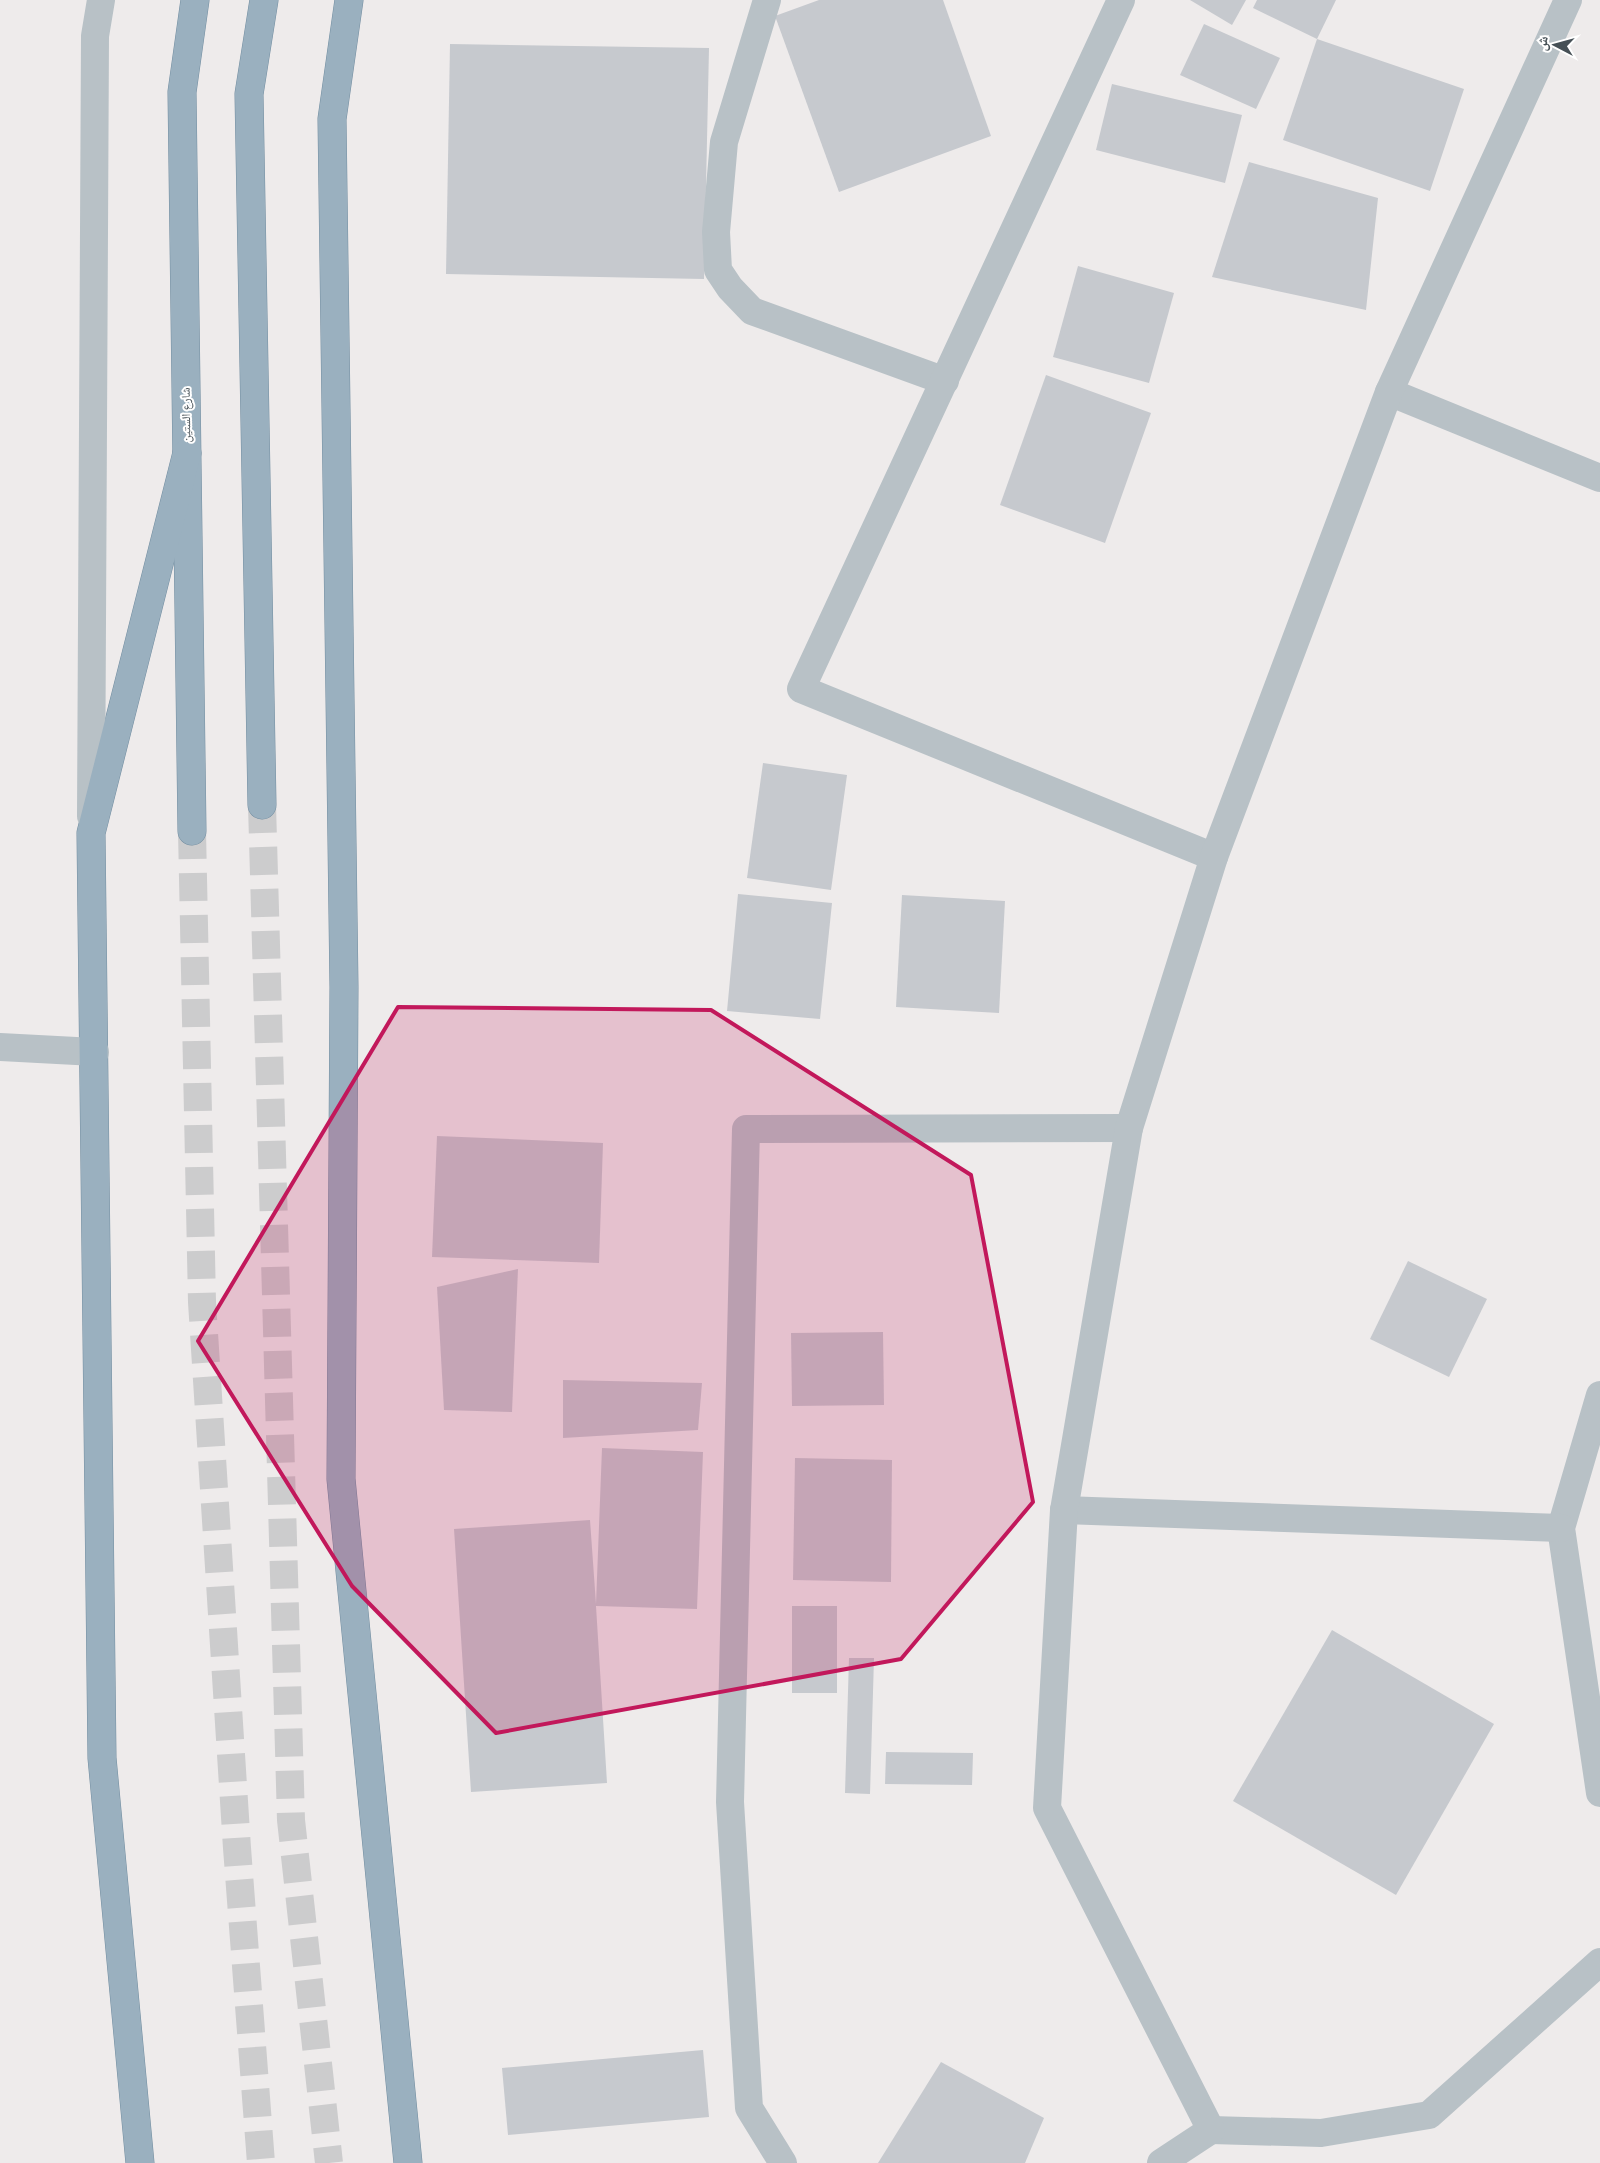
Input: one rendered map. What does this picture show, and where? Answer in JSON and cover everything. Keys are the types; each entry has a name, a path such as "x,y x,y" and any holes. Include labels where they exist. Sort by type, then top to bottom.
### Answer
{"highway":[{"name":"شارع الستين","path":"192,831 182,92 195,0"},
{"path":"262,805 249,94 264,0"},
{"path":"349,0 332,119 344,986 341,1479 408,2163"},
{"path":"140,2163 102,1758 90,833 187,453"}],"street":[{"path":"90,833 95,36 100,0"},
{"path":"767,0 724,142 716,232 718,270 730,288 752,311 945,381"},
{"path":"1121,0 801,689 1214,858"},
{"path":"1211,2130 1046,1808 1064,1510 1129,1128 1214,858 1389,392 1568,0"},
{"path":"1389,392 1600,478"},
{"path":"0,1047 94,1052"},
{"path":"782,2163 749,2108 730,1802 746,1129 1129,1128"},
{"path":"1600,1395 1560,1528 1600,1793"},
{"path":"1064,1510 1560,1528"},
{"path":"1161,2163 1211,2130 1321,2133 1429,2115 1600,1962"}],"highlighted area":[{"path":"398,1007 711,1010 971,1175 1033,1502 901,1659 496,1733 352,1586 198,1341"}],"building":[{"path":"819,0 943,0 991,136 839,192 775,16"},
{"path":"1190,0 1246,0 1232,25"},
{"path":"1257,0 1336,0 1317,39 1253,8"},
{"path":"1204,24 1280,58 1256,109 1180,75"},
{"path":"1317,39 1464,89 1430,191 1283,140"},
{"path":"450,44 709,48 704,279 446,274"},
{"path":"1112,84 1242,115 1225,183 1096,150"},
{"path":"1249,162 1378,198 1366,310 1212,277"},
{"path":"1078,266 1174,293 1149,383 1053,357"},
{"path":"1046,375 1151,413 1105,543 1000,505"},
{"path":"763,763 847,775 831,890 747,878"},
{"path":"738,894 832,903 820,1019 727,1011"},
{"path":"902,895 1005,901 999,1013 896,1007"},
{"path":"437,1136 603,1143 599,1263 432,1257"},
{"path":"1408,1261 1487,1299 1449,1377 1370,1339"},
{"path":"518,1269 512,1412 444,1410 437,1287"},
{"path":"883,1332 884,1405 792,1406 791,1333"},
{"path":"563,1380 702,1383 698,1430 563,1438"},
{"path":"602,1448 703,1452 697,1609 596,1606 607,1783 471,1792 454,1529 590,1520 596,1604"},
{"path":"795,1458 892,1460 891,1582 793,1580"},
{"path":"792,1606 837,1606 837,1693 792,1693"},
{"path":"1332,1630 1494,1724 1396,1895 1233,1801"},
{"path":"849,1658 874,1658 870,1794 845,1793"},
{"path":"886,1752 973,1753 972,1785 885,1784"},
{"path":"703,2050 709,2117 508,2135 502,2068"},
{"path":"941,2062 1044,2118 1025,2163 878,2163"}],"tunnel":[{"path":"262,805 291,1820 329,2163"},
{"path":"192,831 202,1302 237,1848 261,2163"}]}
